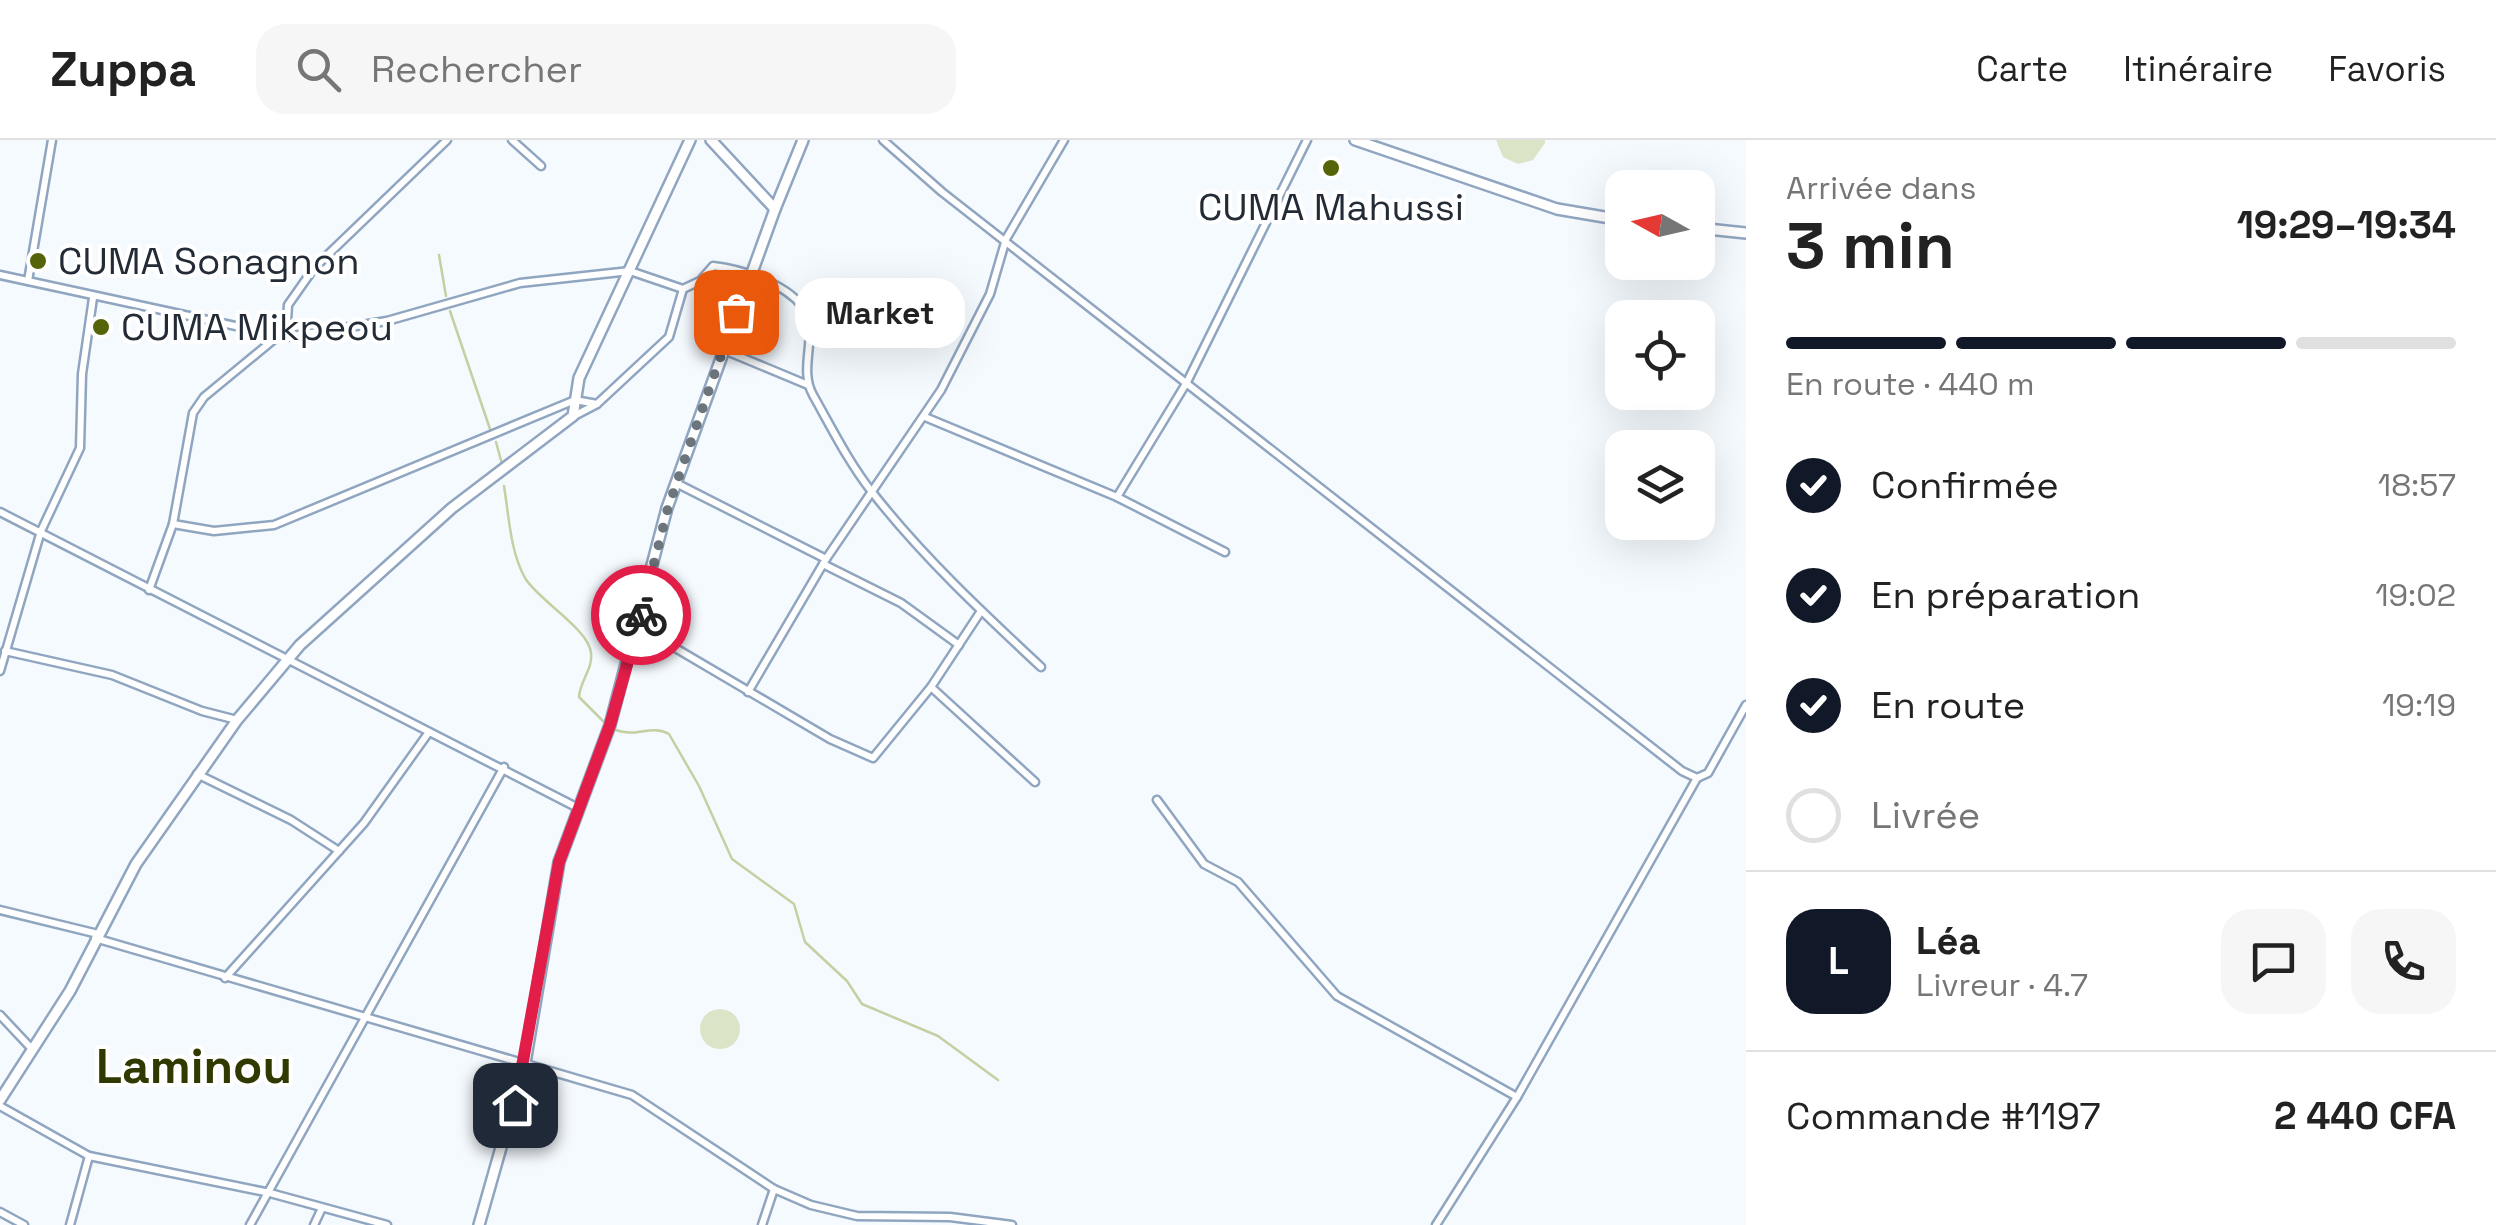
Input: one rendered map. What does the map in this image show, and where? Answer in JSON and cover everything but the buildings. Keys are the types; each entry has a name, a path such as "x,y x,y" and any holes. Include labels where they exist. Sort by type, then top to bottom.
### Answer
{"street":[{"path":"28,281 52,140"},
{"path":"149,590 172,524 189,427 199,403 282,337 288,305 296,291 447,140"},
{"path":"512,140 542,166"},
{"path":"573,416 579,378 690,140"},
{"path":"712,140 775,209"},
{"path":"479,1225 525,1063 554,886 610,725 676,483 749,275 803,140"},
{"path":"883,140 1590,703 1697,778"},
{"path":"748,692 824,561 870,490 925,417 990,294 1006,239 1064,140"},
{"path":"1118,497 1187,382 1246,256 1308,140"},
{"path":"1355,140 1556,208 1605,217"},
{"path":"1715,230 1746,233"},
{"path":"0,275 282,337 387,321 520,283 630,270 683,288 700,281 713,266 749,275 779,288 805,311 809,326 808,385 870,490 981,611 1041,666"},
{"path":"387,1225 270,1192 89,1156 0,1103 70,991 136,864 197,774 287,660 452,508 573,416 597,404 670,337 683,288"},
{"path":"0,671 41,531 80,448 82,374 93,298"},
{"path":"723,350 808,385"},
{"path":"172,524 214,532 274,525 576,400 597,404"},
{"path":"925,417 1118,497 1224,552"},
{"path":"676,483 901,603 959,645"},
{"path":"0,512 578,808"},
{"path":"638,626 748,692 873,758 879,757 932,687 981,611"},
{"path":"4,647 112,675 202,712 237,720"},
{"path":"932,687 1035,782"},
{"path":"1436,1225 1516,1097 1697,778 1708,773 1746,705"},
{"path":"225,978 339,851 429,732"},
{"path":"250,1225 504,767"},
{"path":"197,774 290,820 339,851"},
{"path":"1157,800 1204,864 1238,882 1337,996 1516,1097"},
{"path":"0,910 643,1100 774,1189 811,1205 856,1216 967,1218 1012,1225"},
{"path":"0,1015 31,1048"},
{"path":"70,1225 89,1156"},
{"path":"762,1225 774,1189"},
{"path":"314,1225 322,1208"},
{"path":"0,1212 24,1225"}],"green space":[{"path":"1496,140 1545,143 1533,160 1518,164 1503,157"},
{"path":"720,1009 734,1015 740,1029 734,1043 720,1049 706,1043 700,1029 706,1015"}],"waterway":[{"path":"439,255 446,296"},
{"path":"450,311 490,429"},
{"path":"496,442 502,464"},
{"path":"504,486 520,568 531,587 588,644 591,659 579,697 604,722"},
{"path":"616,730 656,730 669,734 699,786 732,859 794,904 805,942 847,981 862,1004 938,1036 998,1080"}],"way so far":[{"path":"641,615 668,508 736,312"}],"place":[{"name":"CUMA Mahussi","path":"1331,168"},
{"name":"CUMA Sonagnon","path":"38,261"},
{"name":"Market","path":"736,312"},
{"name":"CUMA Mikpeou","path":"101,327"}],"district":[{"name":"Laminou","path":"194,1066"}],"route":[{"path":"515,1105 531,1036 540,958 559,862 610,725 641,615"}]}
